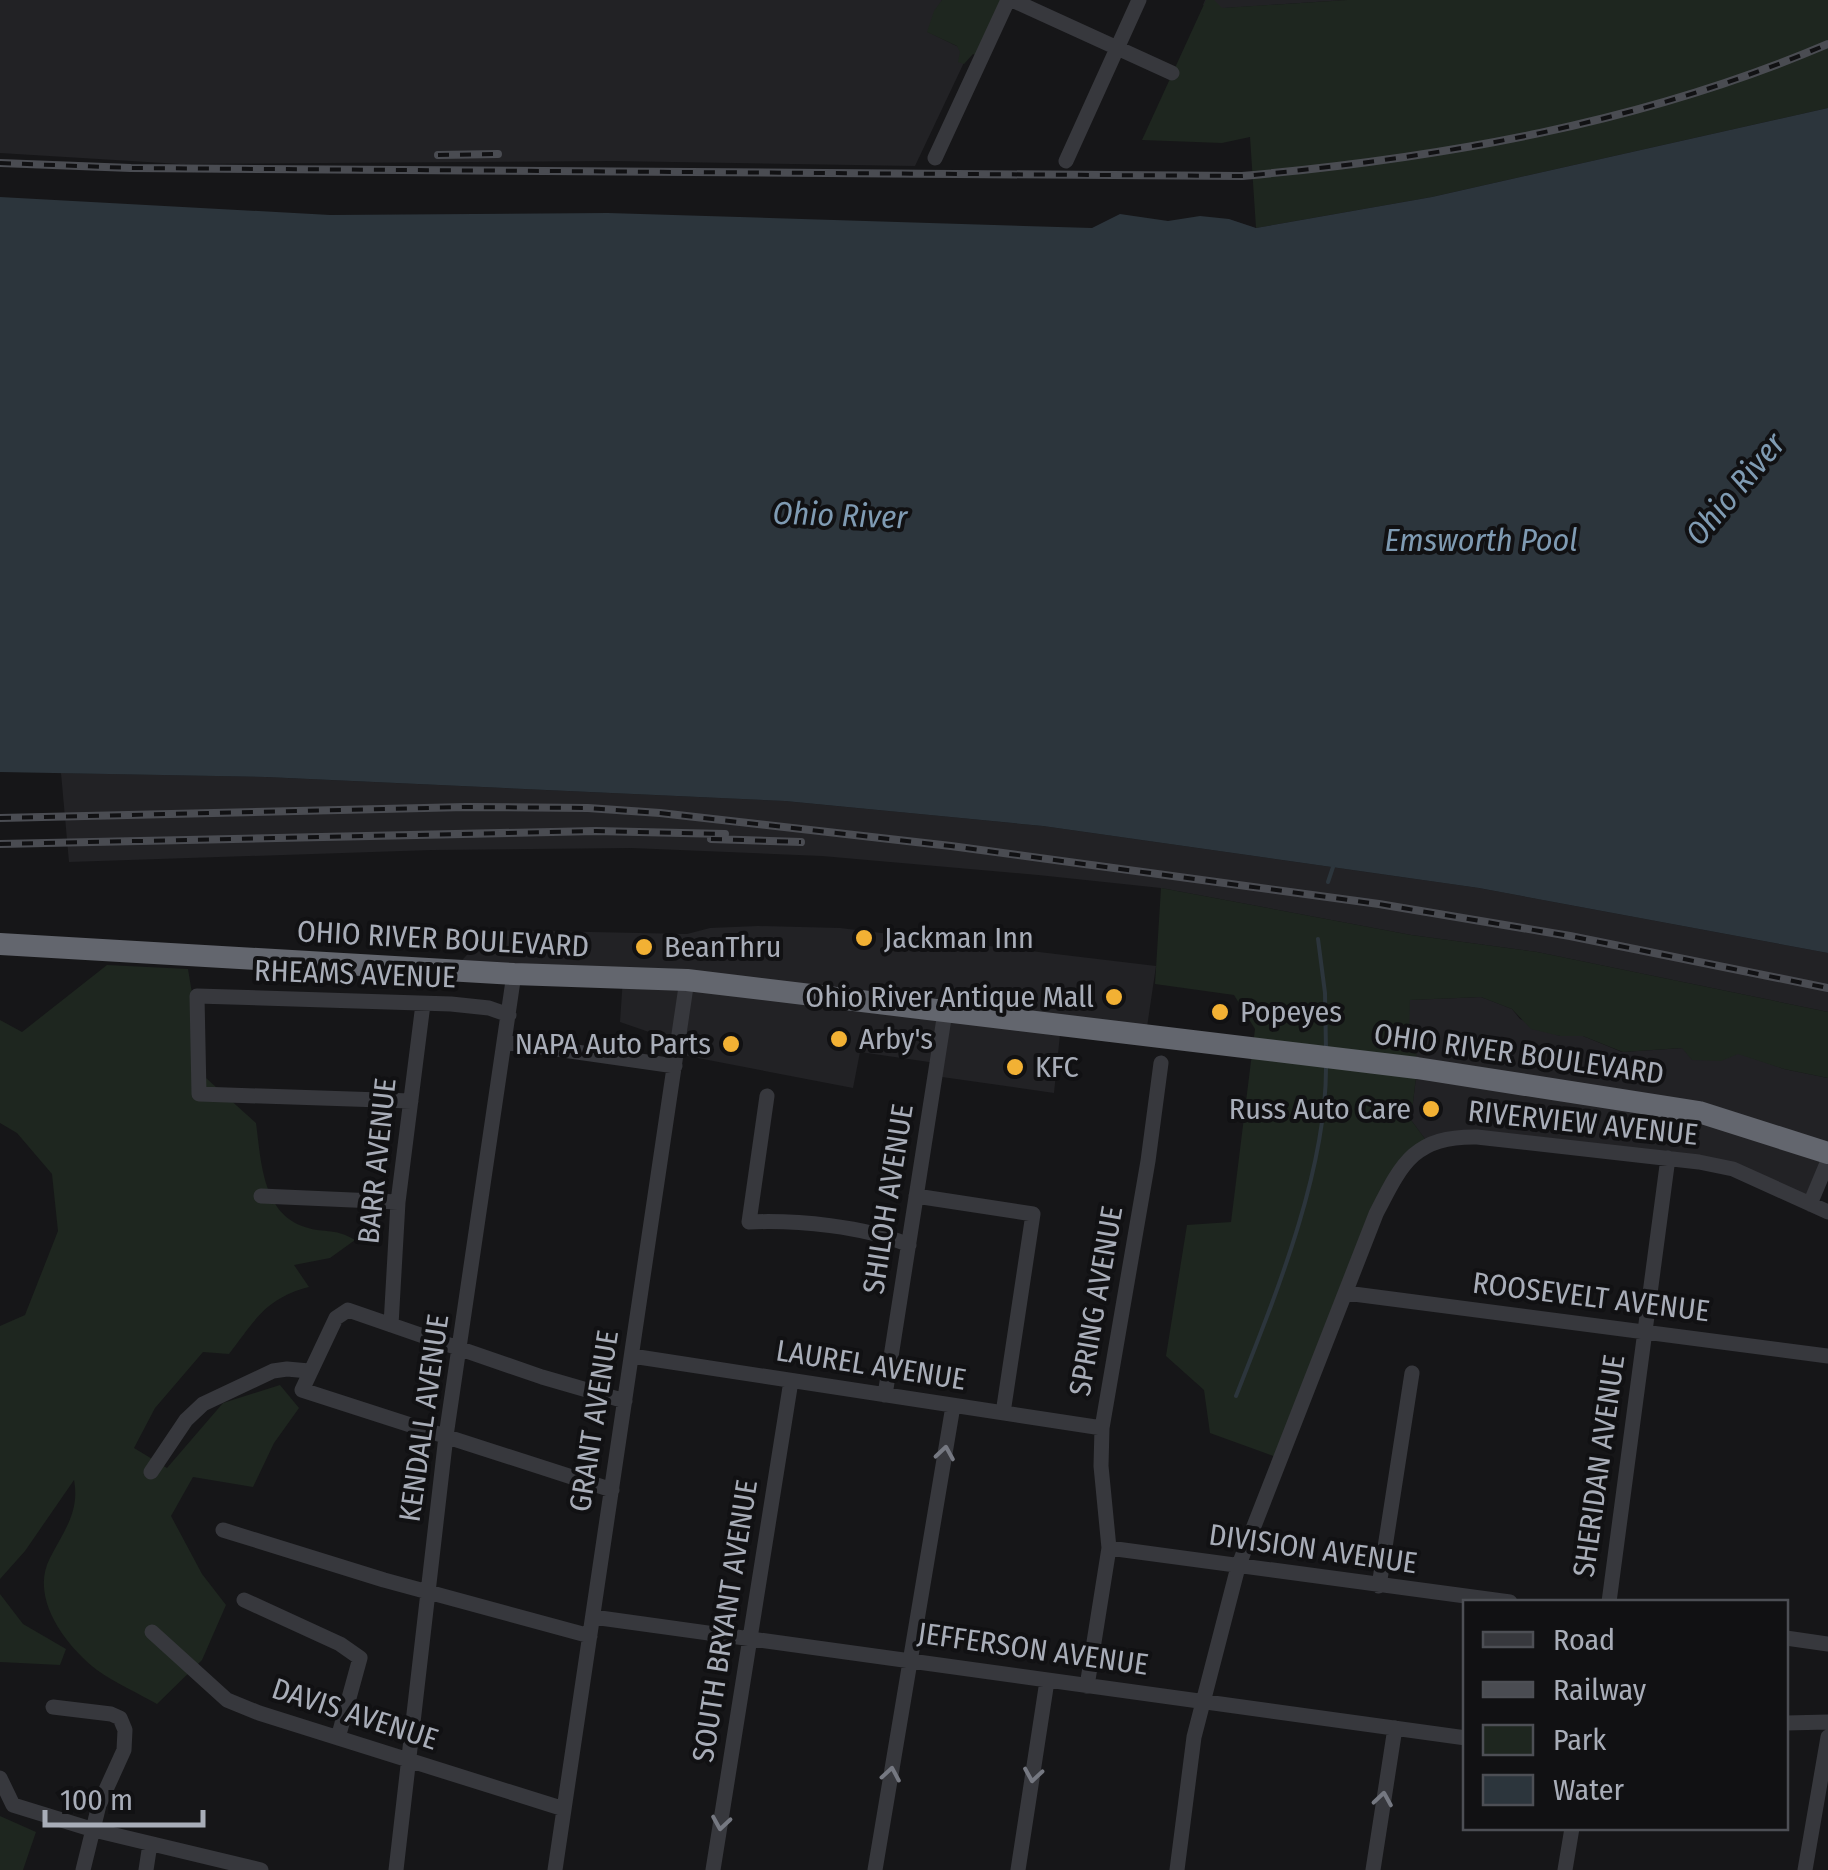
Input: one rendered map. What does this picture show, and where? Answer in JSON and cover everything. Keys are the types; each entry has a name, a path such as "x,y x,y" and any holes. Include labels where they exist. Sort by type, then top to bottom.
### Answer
{"highway":[{"name":"OHIO RIVER BOULEVARD","path":"0,944 514,974 687,980 1417,1068 1699,1112 1828,1157"}],"street":[{"path":"935,158 1010,0 1172,72"},
{"path":"1066,161 1139,0"},
{"name":"KENDALL AVENUE","path":"396,1870 446,1436 514,974"},
{"name":"GRANT AVENUE","path":"555,1870 687,980"},
{"name":"RHEAMS AVENUE","path":"410,1101 199,1094 198,996 489,1008 509,1015"},
{"name":"BARR AVENUE","path":"391,1325 398,1202 423,1004"},
{"name":"SHILOH AVENUE","path":"885,1395 945,1012"},
{"path":"506,1042 675,1066"},
{"name":"SPRING AVENUE","path":"1087,1686 1109,1548 1102,1428 1148,1161 1160,1063"},
{"path":"768,1096 749,1222 868,1244 909,1245"},
{"name":"RIVERVIEW AVENUE","path":"1177,1870 1194,1737 1238,1568 1376,1214 1412,1154 1452,1136 1668,1158 1732,1169 1828,1212"},
{"path":"1810,1204 1828,1157"},
{"name":"SHERIDAN AVENUE","path":"1608,1600 1668,1158"},
{"path":"261,1196 398,1202"},
{"path":"916,1196 1034,1214 1002,1413"},
{"name":"ROOSEVELT AVENUE","path":"1346,1293 1828,1356"},
{"path":"612,1490 302,1390 336,1318 348,1310 460,1350 625,1401"},
{"name":"LAUREL AVENUE","path":"632,1356 1102,1428"},
{"path":"150,1472 186,1420 203,1404 273,1372 310,1371"},
{"path":"1380,1586 1412,1373"},
{"name":"SOUTH BRYANT AVENUE","path":"713,1870 791,1381"},
{"path":"874,1870 952,1406"},
{"path":"223,1530 590,1636"},
{"name":"DIVISION AVENUE","path":"1109,1548 1494,1600"},
{"path":"244,1600 340,1644 360,1658 338,1738"},
{"name":"JEFFERSON AVENUE","path":"593,1617 1463,1738"},
{"name":"DAVIS AVENUE","path":"152,1632 226,1700 564,1810"},
{"path":"1788,1638 1828,1644"},
{"path":"1018,1870 1047,1681"},
{"path":"53,1707 111,1714 123,1722 124,1750 99,1805 83,1870"},
{"path":"1788,1723 1828,1722"},
{"path":"1373,1870 1394,1728"},
{"path":"1805,1870 1828,1737"},
{"path":"0,1778 13,1805 94,1830 261,1870"},
{"path":"1565,1870 1572,1830"},
{"path":"146,1870 150,1844"}],"shaded area":[{"path":"0,0 942,0 928,32 969,52 915,166 613,161 180,164 0,153"},
{"path":"1205,0 1347,0 1210,9 1203,5"},
{"path":"61,773 266,777 785,801 1043,826 1479,888 1828,953 1828,1012 1537,952 1411,935 1161,888 822,856 631,848 69,862"},
{"path":"710,928 840,928 1156,966 1146,1034 1061,1025 1054,1093 935,1076 936,1063 860,1052 853,1088 677,1054 678,1042 620,1022 623,978 452,971 490,930 687,934"},
{"path":"1481,997 1560,1036 1583,1036 1622,1052 1683,1048 1738,1053 1784,1069 1828,1078 1828,1161 1810,1204 1733,1169 1477,1137 1428,1143 1411,1120 1417,1068 1409,1033 1409,1000"}],"green space":[{"path":"942,0 1001,0 976,55 964,64 958,62 957,46 927,32"},
{"path":"1206,0 1214,0 1222,8 1347,0 1828,0 1828,108 1432,197 1256,228 1250,137 1222,143 1142,140"},
{"path":"1161,888 1411,935 1537,952 1828,1012 1828,1078 1738,1054 1721,1061 1692,1060 1682,1048 1623,1052 1583,1036 1560,1036 1531,1029 1512,1009 1481,997 1410,1000 1409,1033 1416,1050 1417,1068 1411,1120 1428,1143 1399,1169 1282,1459 1210,1433 1204,1390 1166,1356 1187,1225 1231,1222 1255,1029 1234,995 1155,984"},
{"path":"107,965 188,969 206,1078 256,1123 266,1182 279,1209 302,1226 341,1233 355,1240 330,1258 294,1265 309,1287 272,1304 229,1354 203,1352 155,1408 134,1448 167,1468 223,1403 280,1385 299,1408 274,1443 253,1487 193,1477 171,1516 202,1574 226,1605 202,1660 157,1704 85,1660 63,1635 47,1605 45,1573 73,1511 74,1480 25,1551 0,1579 0,1326 25,1315 58,1231 52,1174 17,1133 0,1123 0,1020 22,1032"},
{"path":"0,1594 23,1624 66,1649 60,1665 0,1662"},
{"path":"0,1816 36,1832 23,1870 0,1870"}],"water":[{"name":"Emsworth Pool","path":"1828,108 1828,953 1479,888 1043,826 785,801 266,777 0,772 0,197 330,215 608,213 1092,228 1120,214 1168,221 1200,216 1229,219 1256,228 1432,197"}],"waterway":[{"path":"1328,882 1333,867"},
{"path":"1318,939 1325,993 1326,1050"},
{"path":"1236,1396 1282,1276 1308,1190 1318,1148 1326,1065"}],"railway":[{"path":"0,163 131,168 1242,176 1392,159 1540,133 1686,95 1828,44"},
{"path":"438,155 498,154"},
{"path":"0,818 466,807 660,813 951,846 1379,904 1570,936 1828,988"},
{"path":"0,844 596,831 725,834"},
{"path":"711,839 801,842"}],"place":[{"name":"Jackman Inn","path":"864,938"},
{"name":"BeanThru","path":"644,947"},
{"name":"Ohio River Antique Mall","path":"1114,997"},
{"name":"Popeyes","path":"1220,1012"},
{"name":"Arby's","path":"839,1039"},
{"name":"NAPA Auto Parts","path":"731,1044"},
{"name":"KFC","path":"1015,1067"},
{"name":"Russ Auto Care","path":"1431,1109"}],"water label":[{"name":"Ohio River","path":"1735,489"},
{"name":"Ohio River","path":"840,515"}]}
